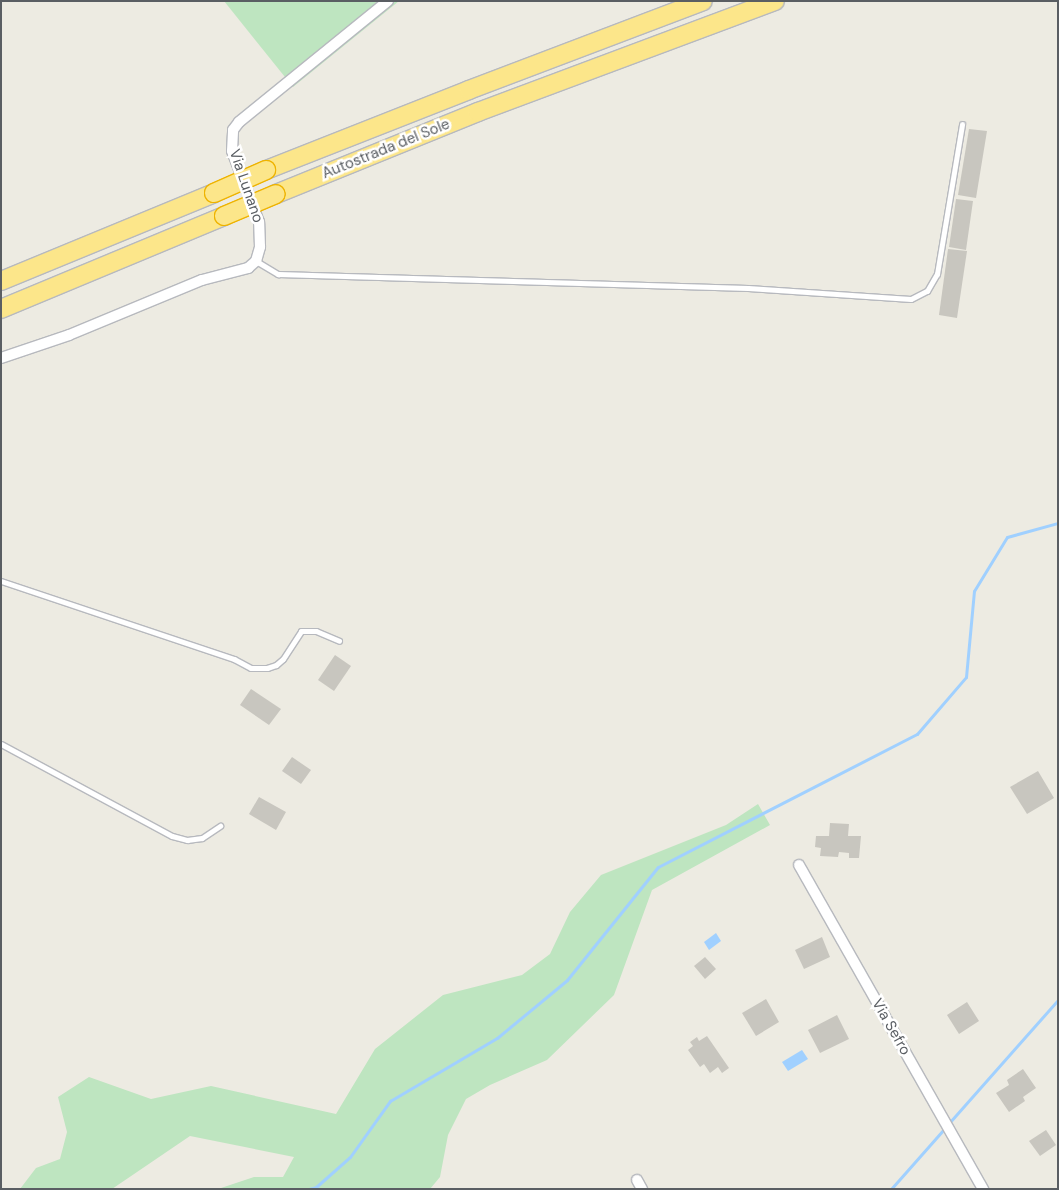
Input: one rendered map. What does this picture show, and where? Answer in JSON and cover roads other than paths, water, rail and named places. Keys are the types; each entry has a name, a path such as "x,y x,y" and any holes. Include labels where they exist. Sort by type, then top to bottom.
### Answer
{"highway":[{"name":"Autostrada del Sole","path":"1,281 266,170 703,1"},
{"name":"Autostrada del Sole","path":"1,309 478,112 775,1"}],"street":[{"name":"Via Lunano","path":"256,261 260,247 259,222 232,151 233,130 239,122 388,1"},
{"path":"1,358 69,335 202,280 248,268 256,261"},
{"name":"Via Sefro","path":"799,865 983,1189"}],"lane":[{"path":"256,261 278,274 748,288 911,298 927,291 937,274 962,124"},
{"path":"1,580 234,659 251,668 276,666 283,659 301,631 316,631 339,641"},
{"path":"1,744 172,836 187,840 202,838 220,826"}],"water":[{"path":"716,933 721,941 709,950 704,942"},
{"path":"802,1050 808,1059 788,1071 782,1062"}],"waterway":[{"path":"309,1189 316,1187 350,1157 390,1101 497,1038 567,980 658,867 917,734 966,677 974,591 1007,537 1058,523"},
{"path":"949,1123 1058,1000"},
{"path":"891,1189 945,1128"}]}
